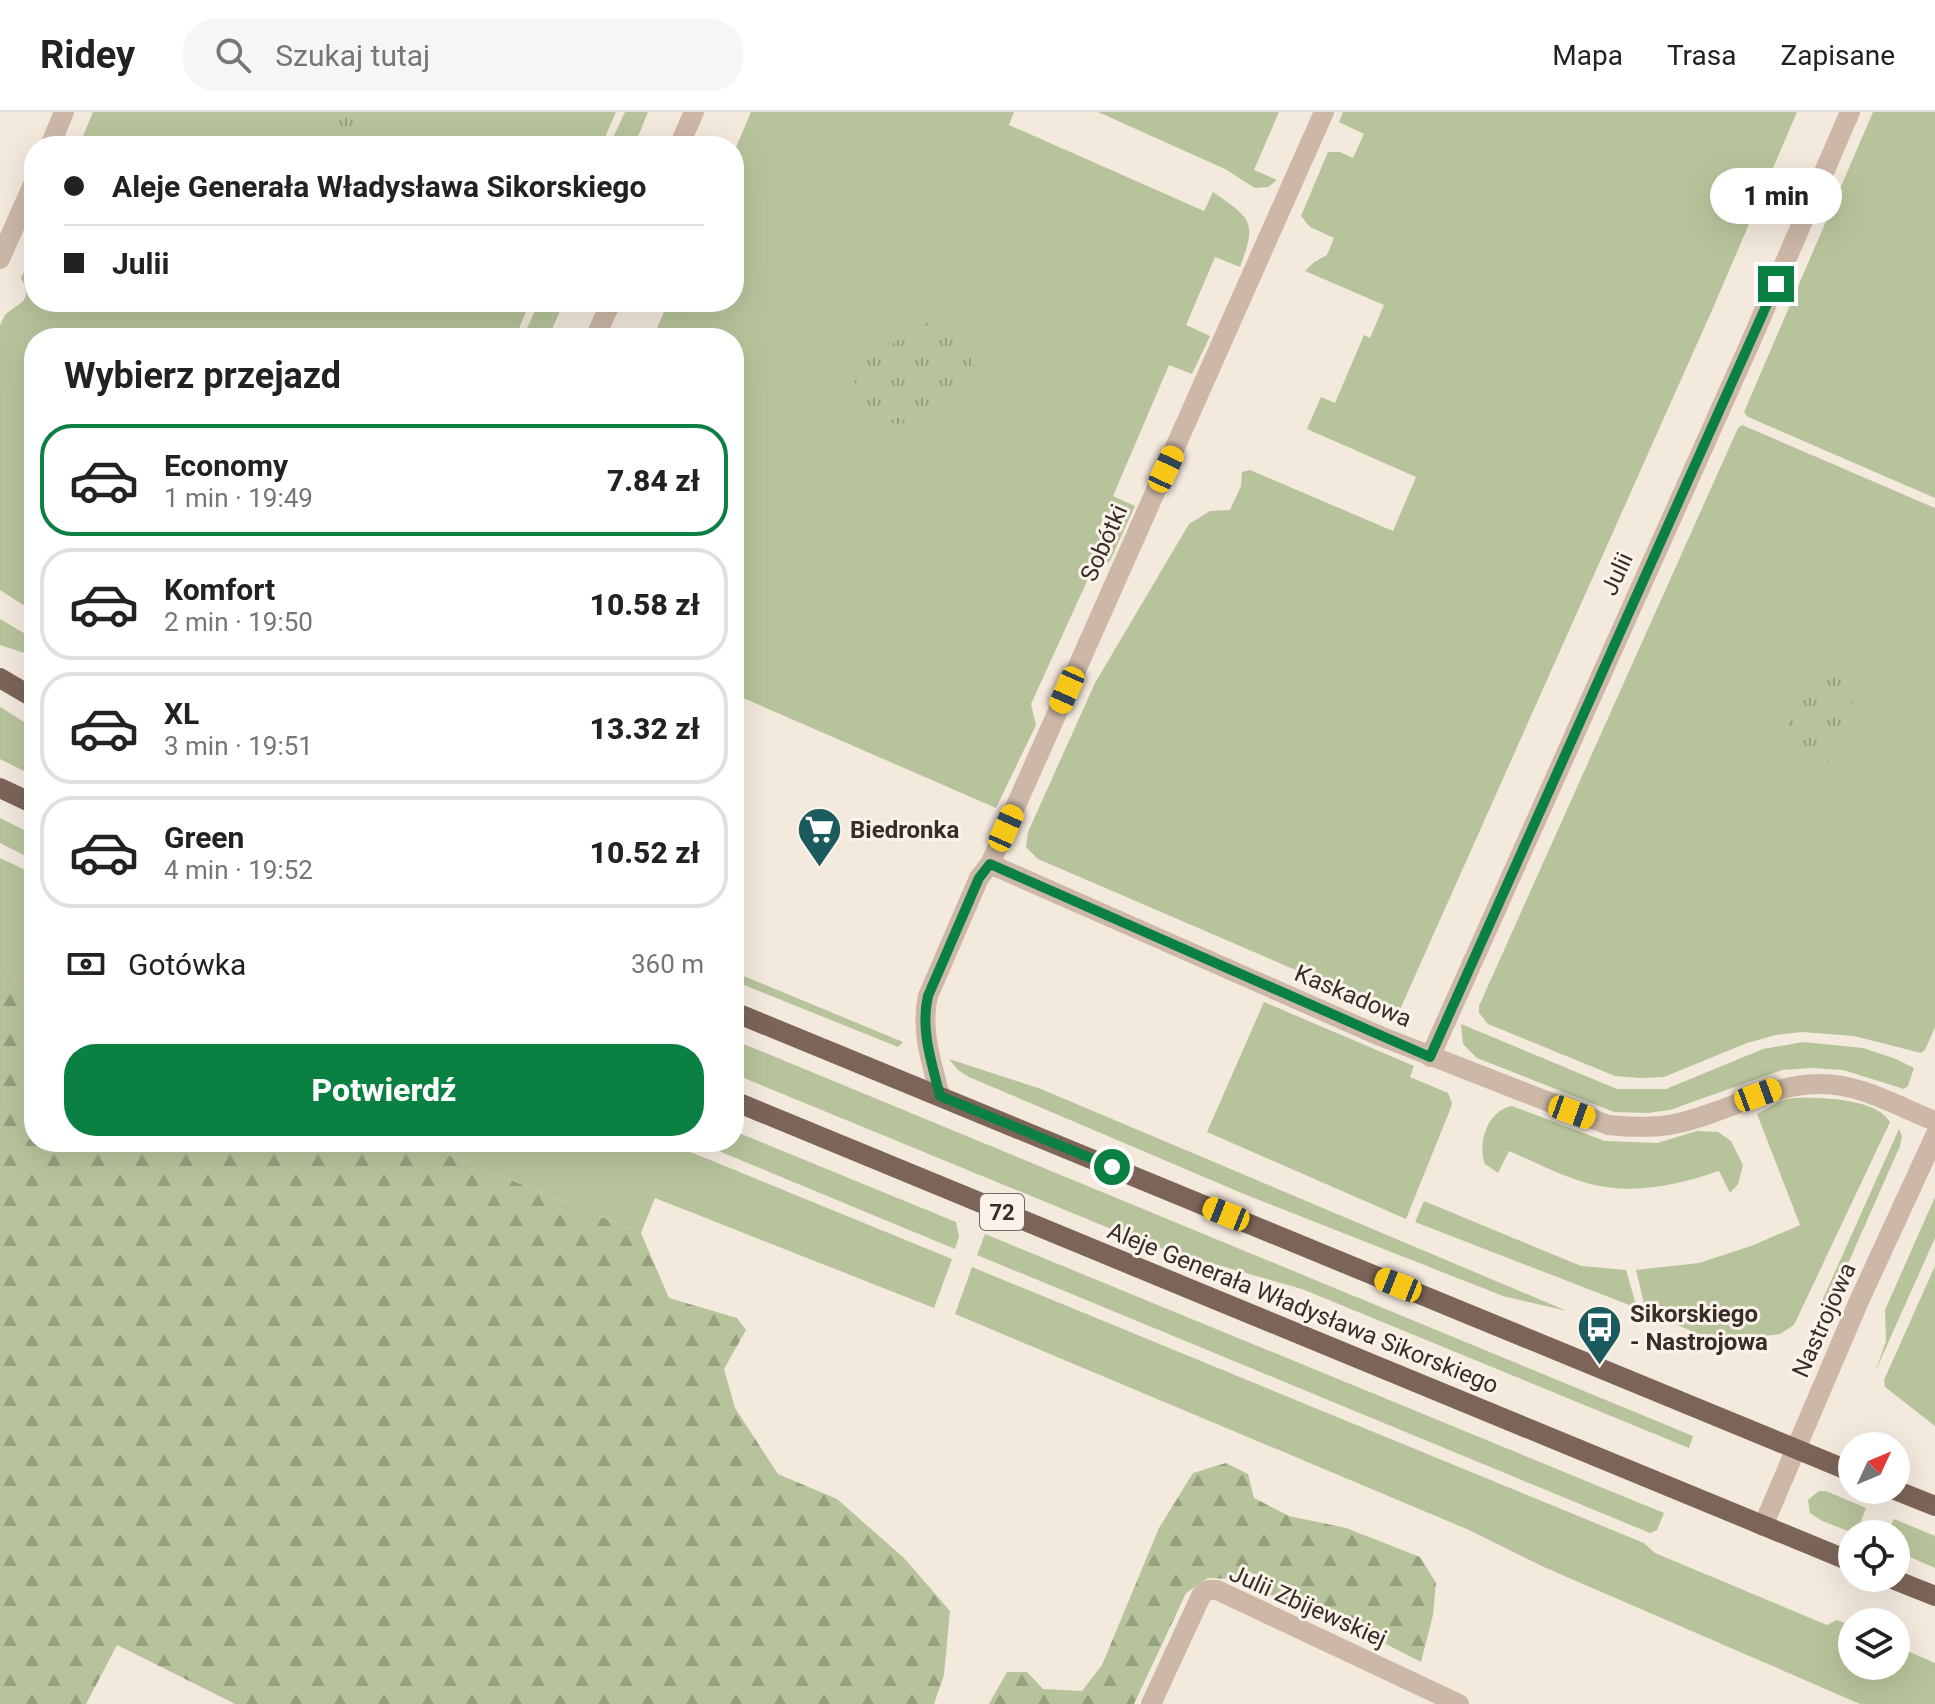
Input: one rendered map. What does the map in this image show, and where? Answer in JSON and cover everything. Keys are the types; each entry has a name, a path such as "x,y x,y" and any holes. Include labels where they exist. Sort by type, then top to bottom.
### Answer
{"main road":[{"path":"0,678 24,692"},
{"path":"0,788 24,799"},
{"path":"744,1016 1838,1466"},
{"name":"Aleje Generała Władysława Sikorskiego","path":"744,1105 1838,1556"},
{"path":"1910,1496 1935,1506"},
{"path":"1910,1586 1935,1596"}],"street":[{"path":"54,136 64,112"},
{"path":"683,136 694,112"},
{"name":"Sobótki","path":"940,1096 926,1042 925,1009 928,996 979,878 990,864 1324,112"},
{"name":"Julii","path":"1430,1057 1751,341 1850,112"},
{"path":"0,259 24,205"},
{"name":"Kaskadowa","path":"990,864 1430,1057 1590,1119 1627,1127 1671,1125 1782,1087 1821,1083 1858,1091 1935,1121"},
{"name":"Nastrojowa","path":"1763,1526 1859,1301 1935,1136"},
{"name":"Julii Zbijewskiej","path":"1151,1704 1202,1594 1209,1590 1217,1590 1459,1704"}],"green space":[{"path":"93,112 616,112 605,136 83,136"},
{"path":"339,112 376,117 393,131 392,136 311,136"},
{"path":"625,112 648,112 638,136 614,136"},
{"path":"751,112 1014,112 1009,125 1204,211 1213,192 1236,209 1248,223 1248,240 1240,267 1215,257 1186,325 1210,336 1192,374 1169,365 1113,496 1135,506 1110,561 1091,572 1031,704 1036,725 996,808 744,698 744,328 657,328 664,312 744,312 744,136 741,136"},
{"path":"1098,112 1279,112 1254,170 1277,180 1268,187 1255,188 1225,169"},
{"path":"1343,112 1797,112 1713,308 1398,1014 1038,859 1026,847 1028,832 1095,683 1189,524 1210,511 1230,510 1241,486 1242,472 1250,470 1393,531 1416,477 1307,429 1321,397 1335,403 1364,335 1370,338 1384,305 1305,271 1327,255 1334,238 1310,227 1301,216 1328,152 1340,152 1353,158 1364,134 1339,122"},
{"path":"1873,112 1935,112 1935,498 1748,417 1744,412"},
{"path":"24,300 24,312 526,312 519,328 24,328 24,606 0,590 0,326 6,314"},
{"path":"534,312 560,312 552,328 527,328"},
{"path":"929,322 962,341 978,373 953,418 896,424 875,418 850,374 862,361"},
{"path":"1742,425 1935,508 1935,1027 1921,1053 1854,1036 1802,1032 1747,1043 1664,1077 1615,1076 1488,1024 1479,1013 1479,1006 1738,428"},
{"path":"0,619 24,633 24,653 0,645"},
{"path":"1832,675 1848,687 1853,706 1823,772 1777,753 1803,693 1821,677"},
{"path":"0,707 24,722 24,771 0,759"},
{"path":"0,818 24,830 24,855 0,843"},
{"path":"0,858 24,869 24,982 0,969"},
{"path":"0,969 24,982 24,1152 442,1152 641,1233 669,1298 737,1318 746,1330 724,1369 735,1408 778,1474 837,1499 904,1558 950,1611 944,1675 934,1704 235,1704 117,1645 86,1704 0,1704"},
{"path":"744,976 903,1042 898,1047 744,985"},
{"path":"1264,1002 1414,1066 1410,1077 1448,1093 1452,1103 1450,1110 1406,1219 1207,1132"},
{"path":"1461,1024 1617,1089 1666,1089 1763,1049 1803,1042 1863,1048 1914,1068 1904,1089 1843,1070 1782,1070 1670,1110 1614,1112 1477,1058 1463,1044"},
{"path":"744,1044 1693,1436 1689,1448 1302,1289 1138,1240 744,1078"},
{"path":"949,1059 1041,1089 1567,1311 1503,1296 1244,1194 969,1077"},
{"path":"1793,1098 1860,1104 1883,1114 1890,1122 1794,1325 1780,1334 1718,1342 1646,1312 1636,1270 1699,1263 1751,1246 1800,1225 1757,1114 1782,1100"},
{"path":"1512,1106 1605,1141 1657,1143 1697,1131 1718,1132 1731,1141 1743,1165 1738,1184 1730,1193 1719,1171 1656,1187 1607,1187 1570,1177 1509,1151 1498,1173 1485,1164 1484,1137 1497,1114"},
{"path":"1899,1129 1902,1136 1900,1146 1834,1295 1821,1303"},
{"path":"744,1135 956,1222 959,1236 955,1249 721,1152 744,1152"},
{"path":"442,1152 690,1152 952,1259 934,1308 655,1198 641,1233"},
{"path":"1935,1197 1935,1238 1875,1372 1886,1341 1885,1310"},
{"path":"1424,1201 1581,1266 1626,1270 1637,1308 1415,1222"},
{"path":"985,1234 1664,1513 1657,1530 1650,1533 977,1255"},
{"path":"1935,1266 1935,1426 1885,1387 1884,1380"},
{"path":"972,1267 1644,1543 1655,1553 1827,1625 1838,1620 1838,1680 1910,1680 1910,1652 1935,1663 1935,1704 1860,1704 1546,1568 1469,1530 955,1314"},
{"path":"1226,1463 1248,1474 1254,1498 1289,1516 1346,1528 1420,1557 1436,1583 1433,1615 1421,1662 1384,1643 1232,1579 1208,1578 1186,1593 1134,1704 989,1704 1007,1672 1027,1672 1043,1689 1082,1691 1102,1665 1159,1528 1193,1473"},
{"path":"1819,1491 1826,1491 1838,1496 1838,1504 1857,1504 1866,1508 1861,1520 1838,1520 1838,1527 1810,1513 1808,1500"},
{"path":"1910,1526 1935,1536 1935,1568 1910,1557"}],"place":[{"name":"Biedronka","path":"819,869"},
{"name":"Sikorskiego - Nastrojowa","path":"1599,1367"}],"route":[{"path":"1112,1167 940,1096 926,1042 925,1009 979,878 990,864 1430,1057 1776,284"}]}
